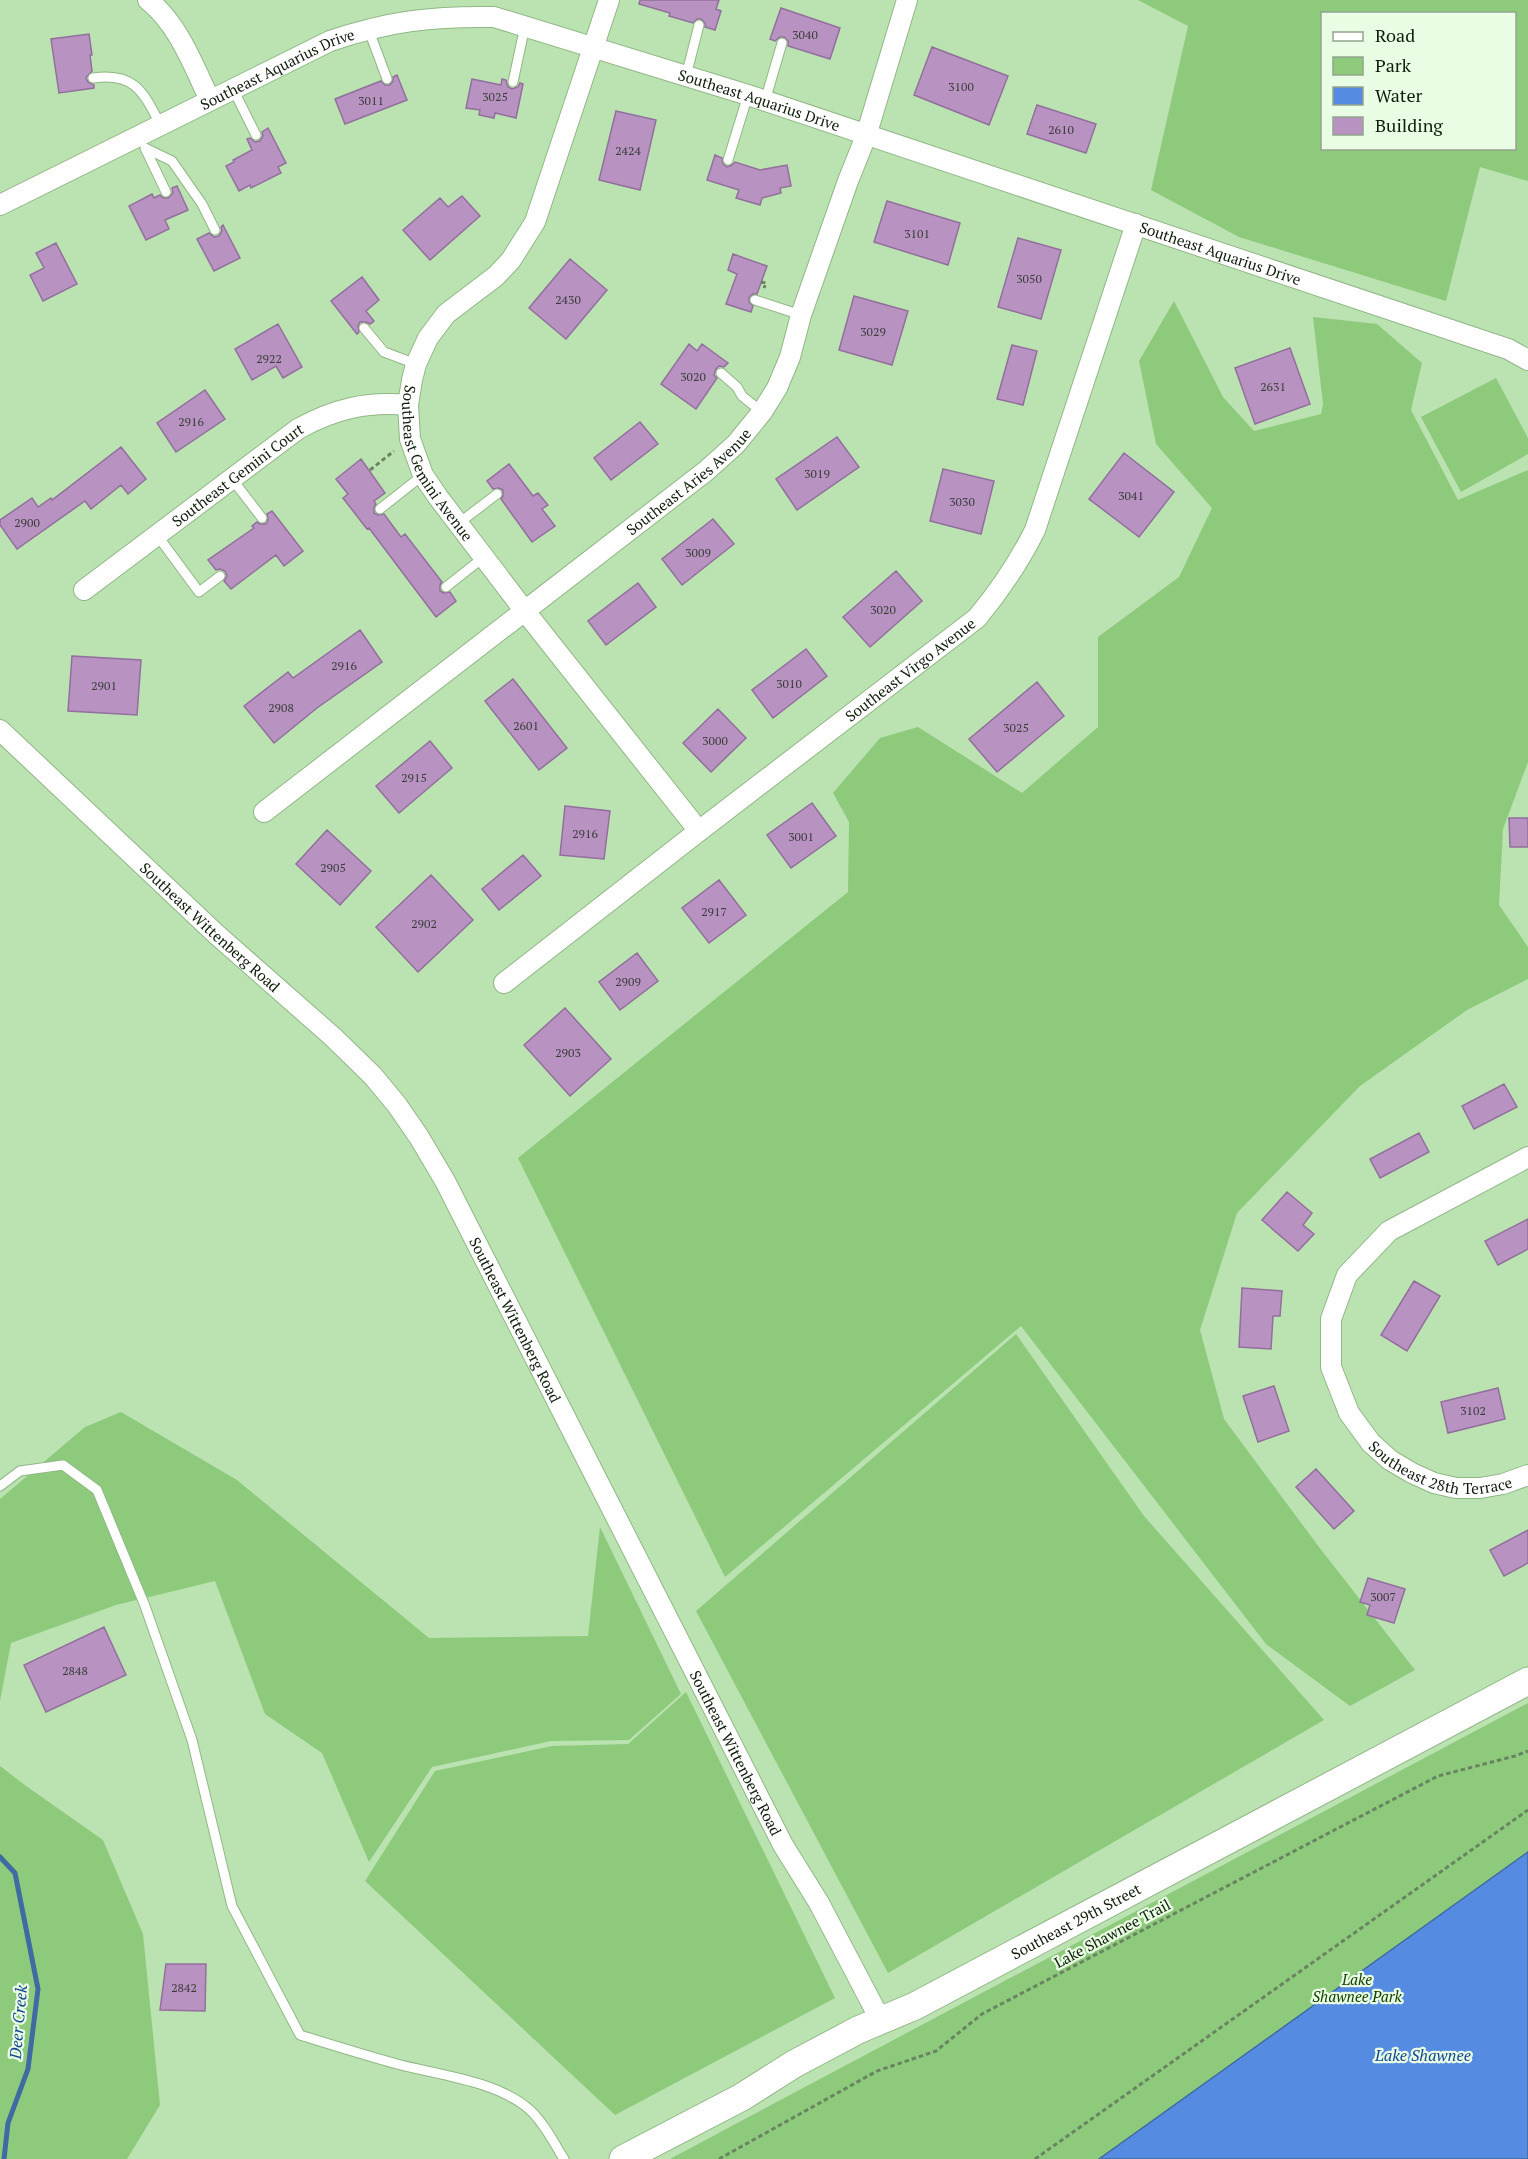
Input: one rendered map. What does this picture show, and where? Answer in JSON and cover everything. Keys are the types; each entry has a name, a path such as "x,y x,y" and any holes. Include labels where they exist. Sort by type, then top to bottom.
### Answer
{"main road":[{"name":"Southeast 29th Street","path":"623,2159 742,2097 794,2064 858,2030 915,2006 1528,1681"}],"street":[{"path":"148,0 158,8 180,38 210,100"},
{"name":"Southeast Gemini Avenue","path":"609,0 535,222 524,241 496,276 446,314 428,338 416,364 408,405 410,439 423,475 524,610 699,831"},
{"name":"Southeast Aries Avenue","path":"264,812 706,471 736,444 762,412 777,388 790,357 801,315 866,136 907,0"},
{"name":"Southeast Aquarius Drive","path":"0,205 142,141 160,124 330,41 368,28 414,20 454,16 494,17 756,98 1508,349 1528,360"},
{"name":"Southeast Virgo Avenue","path":"504,983 977,618 1021,559 1035,530 1136,225"},
{"name":"Southeast Gemini Court","path":"84,590 298,429 340,410 384,403 408,405"},
{"name":"Southeast Wittenberg Road","path":"0,730 216,934 333,1037 373,1076 419,1137 445,1181 783,1845 819,1903 881,2020"},
{"name":"Southeast 28th Terrace","path":"1528,1157 1389,1231 1347,1275 1331,1319 1331,1367 1349,1413 1371,1443 1390,1460 1434,1483 1456,1488 1503,1485 1528,1475"}],"lane":[{"path":"686,76 699,25"},
{"path":"513,82 525,26"},
{"path":"368,28 387,79"},
{"path":"728,160 782,43"},
{"path":"93,78 110,75 123,78 137,88 160,124"},
{"path":"233,89 256,135"},
{"path":"142,141 166,192"},
{"path":"142,141 172,161 202,204 215,230"},
{"path":"755,300 801,315"},
{"path":"364,328 374,343 384,352 416,364"},
{"path":"721,373 737,387 742,396 762,412"},
{"path":"380,509 423,475"},
{"path":"232,479 262,518"},
{"path":"459,523 497,494"},
{"path":"157,535 199,592 220,576"},
{"path":"446,587 484,557"},
{"path":"0,1486 20,1471 63,1465 98,1490 145,1606 192,1740 232,1906 300,2035 397,2064 490,2088 514,2099 530,2111 564,2159"}],"path":[{"path":"370,470 410,439"},
{"name":"Lake Shawnee Trail","path":"719,2159 877,2071 936,2051 982,2014 1438,1776 1528,1751"},
{"path":"1035,2159 1528,1810"}],"green space":[{"path":"1138,0 1528,0 1528,181 1480,167 1446,301 1239,237 1151,190 1188,26"},
{"path":"1174,301 1223,397 1254,431 1321,414 1323,404 1313,317 1377,324 1422,363 1411,410 1458,500 1528,470 1528,762 1503,829 1499,905 1528,947 1528,979 1467,1010 1360,1086 1237,1213 1200,1330 1224,1419 1319,1547 1415,1670 1350,1706 1266,1644 1021,1326 725,1577 518,1158 848,892 849,822 833,793 880,738 918,727 1022,793 1098,727 1098,637 1179,577 1212,508 1156,444 1139,361"},
{"path":"1496,378 1528,438 1528,454 1461,492 1421,417"},
{"path":"1016,1334 1144,1516 1324,1720 888,1973 696,1611"},
{"path":"121,1412 237,1480 429,1638 588,1636 600,1527 681,1694 629,1740 551,1741 432,1767 369,1862 322,1753 265,1714 215,1581 116,1605 11,1643 0,1701 0,1499 85,1427"},
{"path":"686,1692 835,1998 615,2115 365,1881 435,1771 552,1746 628,1744"},
{"name":"Lake Shawnee Park","path":"1528,1703 1528,2159 670,2159 771,2105"},
{"path":"0,1766 103,1840 143,1934 160,2105 127,2159 0,2159"}],"water":[{"name":"Lake Shawnee","path":"1528,1852 1528,2159 1099,2159"}],"building":[{"path":"640,0 719,0 716,9 721,11 715,30 705,27 701,19 693,23 669,16 670,13 639,4"},
{"path":"781,8 840,28 830,59 788,46 788,41 784,37 775,41 770,39"},
{"path":"89,34 92,71 86,78 94,85 94,88 59,93 51,39"},
{"path":"932,47 1008,76 989,125 914,95"},
{"path":"397,75 407,100 345,124 335,99 381,81 385,85 390,85 393,77"},
{"path":"472,79 501,85 502,79 506,80 508,87 512,89 518,87 520,83 523,84 516,118 495,113 494,118 479,115 480,110 466,108"},
{"path":"1037,105 1096,124 1086,153 1027,134"},
{"path":"616,111 656,120 640,190 599,180"},
{"path":"268,128 286,163 278,167 281,173 251,188 250,185 239,191 226,166 252,150 247,139 260,141 263,136 262,132"},
{"path":"715,155 722,158 723,164 727,167 735,162 760,170 787,165 791,186 780,188 781,193 762,198 760,205 736,198 739,190 707,180"},
{"path":"177,186 188,210 165,220 169,229 146,240 129,206 152,194 154,198 160,195 168,198 173,193 172,188"},
{"path":"462,196 480,216 430,260 403,230 440,198 448,207"},
{"path":"887,201 960,223 948,265 874,242"},
{"path":"223,225 240,258 214,271 197,239 209,233 214,237 219,236"},
{"path":"1018,238 1061,250 1041,319 998,307"},
{"path":"56,243 77,284 43,301 30,275 44,268 36,253"},
{"path":"733,254 767,266 757,294 749,297 749,302 753,306 751,312 726,304 737,274 728,270"},
{"path":"570,259 607,290 566,339 529,308"},
{"path":"362,277 379,300 366,311 374,321 370,324 360,322 357,334 331,301"},
{"path":"854,296 908,311 892,365 839,350"},
{"path":"278,324 302,367 283,378 276,366 252,380 235,349"},
{"path":"689,344 697,351 702,344 728,363 716,369 714,375 717,378 696,409 661,384"},
{"path":"1012,345 1037,351 1023,405 997,399"},
{"path":"1290,348 1310,404 1255,424 1235,368"},
{"path":"205,390 225,419 176,452 157,423"},
{"path":"640,422 658,444 611,480 594,458"},
{"path":"837,437 859,467 797,510 776,479"},
{"path":"121,447 146,479 128,494 121,485 91,509 85,501 17,549 0,525 0,520 32,498 38,507 51,498 52,500"},
{"path":"1124,453 1174,492 1139,537 1089,499"},
{"path":"361,459 385,493 374,501 376,504 374,513 384,514 401,537 405,534 442,582 440,591 450,592 456,601 436,617 369,528 367,529 343,498 348,494 336,479"},
{"path":"509,464 533,496 538,493 548,505 542,509 555,526 532,542 501,499 503,490 493,489 487,481"},
{"path":"943,469 994,481 981,534 930,521"},
{"path":"272,511 303,551 284,566 276,555 231,589 224,581 227,576 225,571 216,570 208,560 254,528 252,526 257,522 266,524 267,514"},
{"path":"713,519 734,544 682,585 662,559"},
{"path":"896,571 922,601 870,647 843,617"},
{"path":"638,583 656,607 606,645 588,621"},
{"path":"360,630 382,662 317,708 274,743 244,706 288,672 293,678"},
{"path":"806,649 827,676 773,718 752,690"},
{"path":"72,656 141,660 137,715 68,711"},
{"path":"513,679 567,748 539,770 485,701"},
{"path":"1037,682 1064,716 997,772 969,739"},
{"path":"718,709 746,738 711,772 683,743"},
{"path":"430,741 452,768 399,813 376,786"},
{"path":"812,803 836,836 791,868 767,835"},
{"path":"565,806 610,811 604,859 560,855"},
{"path":"1509,818 1528,818 1528,847 1510,847"},
{"path":"327,830 371,871 340,905 296,864"},
{"path":"523,855 541,876 499,910 482,889"},
{"path":"431,875 473,920 418,972 376,927"},
{"path":"719,880 746,915 709,943 682,908"},
{"path":"637,953 658,981 620,1010 599,982"},
{"path":"565,1008 611,1059 570,1096 524,1045"},
{"path":"1504,1084 1517,1107 1474,1129 1462,1106"},
{"path":"1419,1133 1429,1152 1380,1178 1370,1159"},
{"path":"1287,1192 1312,1213 1303,1225 1314,1234 1298,1251 1262,1220"},
{"path":"1528,1219 1528,1249 1498,1265 1485,1241"},
{"path":"1414,1281 1440,1296 1407,1351 1381,1335"},
{"path":"1242,1288 1282,1291 1280,1316 1273,1316 1271,1349 1239,1347"},
{"path":"1274,1386 1289,1431 1258,1442 1243,1396"},
{"path":"1498,1388 1505,1419 1448,1433 1441,1402"},
{"path":"1316,1469 1354,1511 1334,1529 1296,1487"},
{"path":"1528,1530 1528,1563 1504,1576 1490,1550"},
{"path":"1368,1578 1405,1589 1394,1623 1367,1615 1370,1605 1360,1602"},
{"path":"104,1627 126,1675 46,1712 24,1665"},
{"path":"166,1964 206,1964 205,2011 160,2010"}],"waterway":[{"name":"Deer Creek","path":"0,1857 15,1873 38,1989 28,2069 8,2123 4,2159"}]}
